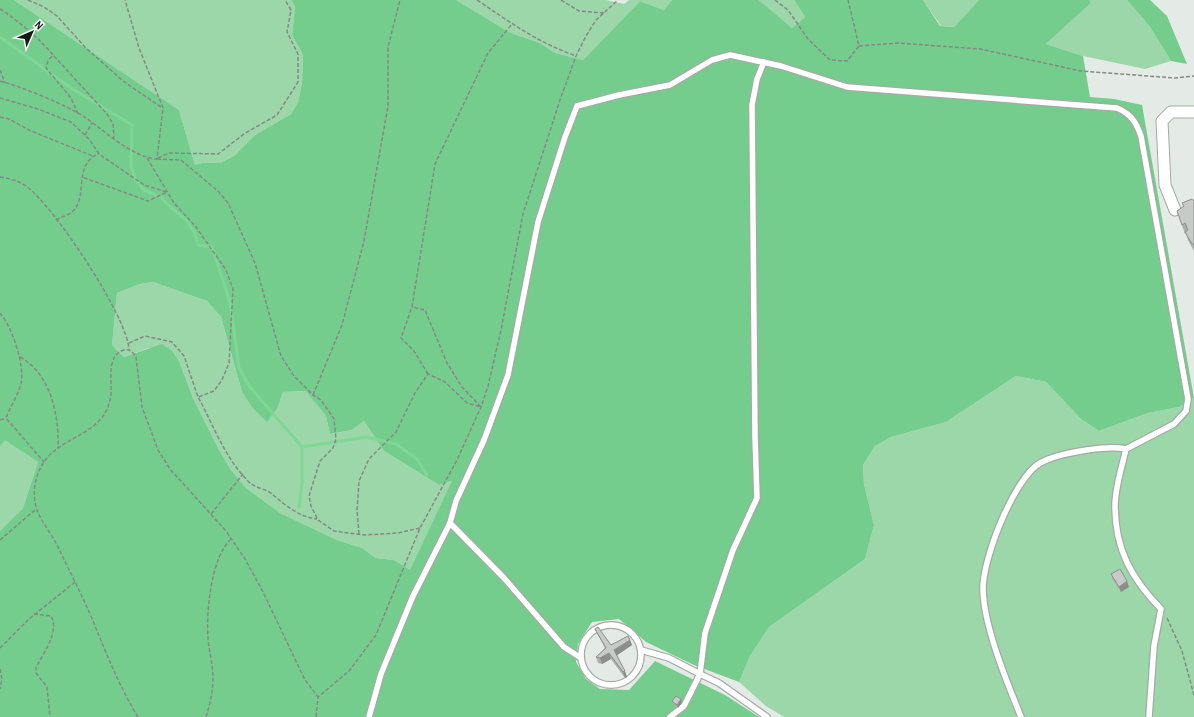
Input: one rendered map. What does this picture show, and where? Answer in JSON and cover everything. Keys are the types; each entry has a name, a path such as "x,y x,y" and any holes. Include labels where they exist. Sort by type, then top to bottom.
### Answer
{"street":[{"path":"1175,210 1165,185 1162,121 1171,112 1194,112"}],"lane":[{"path":"369,717 381,674 413,596 450,523 456,501 484,440 508,375 538,222 565,136 577,106 619,95 670,85 712,60 730,55 764,62 847,87 1117,108 1126,112 1136,122 1141,136 1188,399 1186,412 1174,424 1126,449 1116,447 1072,453 1040,463 1019,485 1006,511 988,556 982,589 987,618 1004,674 1021,717"},
{"path":"670,717 684,706 700,674 705,632 733,550 757,498 755,437 752,105 757,79 764,62"},
{"path":"1126,449 1115,506 1118,534 1128,566 1141,588 1161,609 1154,646 1149,717"},
{"path":"450,523 504,578 564,647 581,658"},
{"path":"607,626 622,627 631,632 637,640 641,650 641,659 638,668 629,679 616,685 606,685 593,679 584,668 581,658 582,648 586,639 593,631 607,626"},
{"path":"641,650 669,658 719,683 767,717"}],"path":[{"path":"28,0 44,7 57,16 85,47 123,81 163,108"},
{"path":"125,0 139,48 163,108 157,159"},
{"path":"157,159 169,153 218,154 244,134 278,115 298,82 298,54 287,32 291,10 285,0"},
{"path":"313,395 342,325 364,241 388,106 388,47 400,0"},
{"path":"477,0 512,24 549,46 576,56"},
{"path":"561,0 579,11 604,13"},
{"path":"318,697 349,671 376,635 420,528 457,460 480,407 488,386 502,330 523,214 576,56 586,36 604,13 618,0"},
{"path":"775,0 788,10 808,39 830,60 847,61 859,46 898,42 980,49 1081,71 1175,78 1194,76"},
{"path":"848,0 859,46"},
{"path":"0,9 10,15 46,46 66,67 107,114 113,124 114,138"},
{"path":"480,407 467,403 445,382 428,374 414,351 401,338 412,307 436,164 488,53 512,24"},
{"path":"53,55 48,61 46,68 71,98 78,114"},
{"path":"0,70 5,83"},
{"path":"0,81 35,94 78,114 133,151 148,158 181,160 219,192 228,203 255,263 281,356 294,376 313,395 321,400 334,419 336,439 333,448 320,461 309,496 311,506 318,520"},
{"path":"0,98 10,99 71,122 84,135 99,154 144,185 167,192"},
{"path":"0,117 9,119 31,131 93,156"},
{"path":"84,135 93,123"},
{"path":"56,220 74,211 78,200 84,168 93,156 99,154"},
{"path":"148,158 167,192 215,252 226,270 233,289 229,363 222,380 214,391 198,397"},
{"path":"0,177 11,179 26,186 56,220 83,256 109,298 128,343 129,350"},
{"path":"82,177 148,201 167,192"},
{"path":"412,307 425,310 448,363 462,387 480,407"},
{"path":"0,313 5,318 22,367 21,383 6,418 0,420"},
{"path":"128,343 145,336 172,342 184,356 198,397 214,426 219,440 232,462 252,484 267,490 289,508 309,518 318,520 334,531 359,535 398,533 420,528"},
{"path":"138,717 120,686 75,582 55,540 36,509 34,502 35,479 44,462 58,448 99,422 109,403 112,364 117,355 123,350 133,352 136,357 142,407 158,450 170,469 211,514 231,539 263,592 305,680 318,697 316,717"},
{"path":"19,356 29,362 42,377 54,405 58,427 58,448"},
{"path":"359,535 357,510 359,481 369,459 396,432 415,393 428,374"},
{"path":"6,418 44,462"},
{"path":"211,514 242,474"},
{"path":"0,540 36,509"},
{"path":"206,717 211,702 213,678 208,628 209,600 221,553 225,545 231,539"},
{"path":"0,648 34,614 75,582"},
{"path":"1161,609 1172,624 1182,651 1194,695"},
{"path":"34,614 51,616 54,621 50,640 36,668 36,673 48,687 50,717"},
{"path":"0,669 2,679 0,689"}],"green space":[{"path":"0,0 14,0 179,110 195,165 202,163 220,163 234,156 255,135 291,114 298,102 302,83 303,55 292,35 295,7 291,0 456,0 511,33 540,43 555,53 583,60 640,1 664,10 672,0 759,0 792,28 805,17 794,0 923,0 940,26 954,27 979,0 1089,0 1091,3 1046,44 1083,56 1090,97 1114,99 1142,105 1194,398 1179,407 1148,413 1099,431 1081,419 1046,382 1016,376 946,422 891,437 875,446 863,465 864,484 874,525 865,559 769,627 750,656 739,682 694,665 646,642 619,619 592,622 578,644 576,662 586,679 600,689 629,690 655,661 725,695 759,717 0,717 0,531 23,508 38,462 5,440 0,447","holes":["153,282 207,301 221,317 242,392 252,407 267,422 278,407 283,392 306,391 326,416 330,434 352,430 364,421 384,451 439,485 452,481 410,570 394,560 376,558 362,548 337,540 280,513 245,487 231,470 219,450 193,398 179,361 172,351 162,344 124,357 112,345 117,293 140,284"]},
{"path":"14,0 291,0 295,7 292,35 303,55 302,83 298,102 291,114 255,135 234,156 220,163 202,163 195,165 179,110"},
{"path":"456,0 606,0 624,4 629,0 672,0 664,10 640,1 583,60 555,53 540,43 511,33"},
{"path":"759,0 794,0 805,17 792,28"},
{"path":"923,0 979,0 954,27 941,26"},
{"path":"1089,0 1127,0 1150,27 1171,61 1145,69 1083,56 1046,44 1091,3"},
{"path":"1127,0 1150,0 1167,16 1187,64 1171,61 1150,27"},
{"path":"153,282 207,301 221,317 242,392 278,407 283,392 307,391 326,416 330,434 352,430 364,421 384,451 439,485 453,481 410,571 394,560 376,558 362,548 337,540 280,513 245,487 231,470 219,450 193,398 179,361 149,348 124,357 112,345 117,293 140,284"},
{"path":"1016,376 1046,382 1081,419 1099,431 1148,413 1179,407 1194,398 1194,717 784,717 766,706 739,682 750,656 769,627 865,559 874,525 864,484 863,465 875,446 891,437 946,422"},
{"path":"5,439 38,462 23,508 0,531 0,447"}],"building":[{"path":"1192,199 1194,201 1194,244 1192,244 1185,232 1188,230 1185,223 1182,225 1177,211 1184,206 1182,203"},
{"path":"1120,569 1127,581 1119,587 1111,574"},
{"path":"598,627 611,645 628,636 630,640 614,650 625,671 623,672 609,653 600,658 596,657 606,648 595,629"},
{"path":"676,696 681,699 677,705 672,701"}],"waterway":[{"path":"0,37 71,88 132,125 131,166 135,179 144,190 161,197 187,221 195,234 198,245 212,247 230,302 239,368 249,386 302,447 302,484 299,507"},
{"path":"302,447 367,437 396,444 417,459 427,475"}]}
